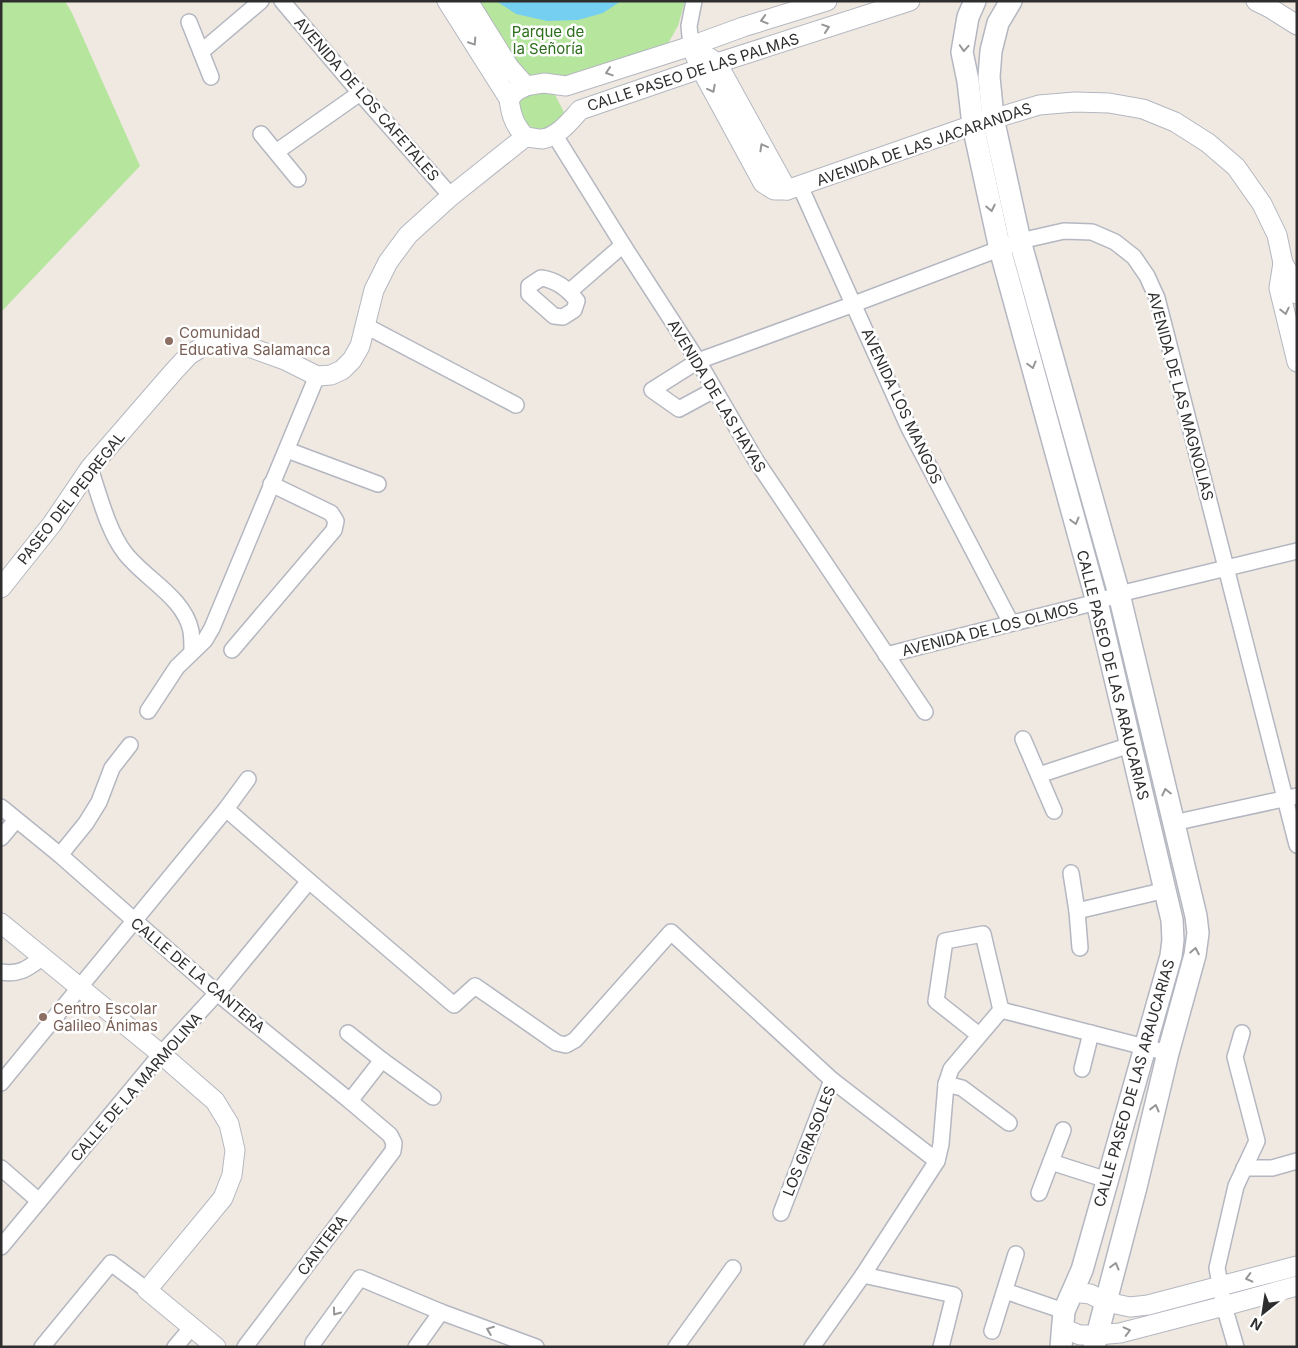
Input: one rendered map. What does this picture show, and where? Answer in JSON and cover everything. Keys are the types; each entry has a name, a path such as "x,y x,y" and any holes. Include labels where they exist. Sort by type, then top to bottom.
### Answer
{"main road":[{"name":"CALLE PASEO DE LAS ARAUCARIAS","path":"975,1 968,17 962,52 968,81 973,125 1000,249 1097,602 1172,920 1173,940 1171,956 1082,1270 1065,1319"},
{"name":"CALLE PASEO DE LAS ARAUCARIAS","path":"1011,1 998,23 991,51 989,77 993,118 1020,241 1119,594 1196,916 1198,933 1096,1341"}],"street":[{"path":"201,52 261,1"},
{"name":"AVENIDA DE LOS CAFETALES","path":"282,1 451,196"},
{"path":"447,1 509,99 511,113 517,127 525,137 541,139 554,134"},
{"path":"468,1 509,67 526,86 516,91 509,99"},
{"path":"694,1 689,26 691,46 709,66 763,183 774,190 794,188"},
{"name":"CALLE PASEO DE LAS PALMAS","path":"526,86 544,83 566,86 691,46 743,26 827,1"},
{"name":"CALLE PASEO DE LAS PALMAS","path":"554,134 566,125 580,110 910,1"},
{"path":"1256,1 1297,25"},
{"path":"189,22 211,77"},
{"path":"276,152 360,93"},
{"name":"AVENIDA DE LAS JACARANDAS","path":"794,188 993,118 1039,105 1092,102 1143,109 1175,122 1208,143 1236,167 1262,204 1277,236 1283,263 1294,282 1297,294"},
{"path":"261,134 298,179"},
{"name":"AVENIDA DE LAS HAYAS","path":"554,134 698,361 755,459 925,712"},
{"path":"148,711 177,667 205,640 212,628 317,376 331,375 342,370 352,360 360,346 374,290 388,262 408,235 451,196 525,137"},
{"name":"AVENIDA LOS MANGOS","path":"794,188 854,304 909,428 1010,623"},
{"name":"AVENIDA DE LAS MAGNOLIAS","path":"714,390 679,409 652,390 698,361 1020,241 1064,231 1092,232 1115,242 1134,256 1147,276 1157,298 1225,568 1291,798 1297,845"},
{"path":"570,291 623,245"},
{"name":"AVENIDA DE LAS JACARANDAS","path":"1283,263 1279,288 1297,362"},
{"path":"366,326 516,405"},
{"name":"PASEO DEL PEDREGAL","path":"1,588 52,524 90,468 189,355 207,344 229,340 285,360 317,376"},
{"path":"287,450 378,484"},
{"path":"90,468 114,537 138,568 169,595 184,614 191,630 192,651"},
{"path":"232,650 334,530 336,521 331,513 271,484"},
{"name":"AVENIDA DE LOS OLMOS","path":"886,655 1097,602 1119,594 1297,551"},
{"path":"1023,739 1054,811"},
{"path":"60,855 86,823 99,802 112,768 130,745"},
{"path":"1039,775 1130,745"},
{"path":"1,1083 226,809 248,779"},
{"path":"1173,823 1291,798"},
{"name":"CALLE DE LA CANTERA","path":"1,807 60,855 217,993 390,1135 394,1142"},
{"path":"226,809 454,1005 475,986 557,1043 566,1045 575,1040 671,932 832,1080"},
{"path":"1,838 16,820"},
{"path":"1071,873 1080,948"},
{"name":"CALLE DE LA MARMOLINA","path":"1,1248 162,1054 217,993 309,882"},
{"path":"1077,911 1166,890"},
{"path":"1,923 162,1054 214,1101 230,1124 235,1150 232,1175 223,1198 147,1290"},
{"path":"979,1036 936,1002 945,941 982,934 1001,1010"},
{"path":"1,972 12,974 24,970 43,957"},
{"path":"1001,1010 1168,1053"},
{"path":"812,1347 863,1276 937,1161 942,1144 946,1084 952,1069 1001,1010"},
{"path":"348,1033 433,1098"},
{"path":"1082,1069 1091,1033"},
{"path":"1236,1347 1224,1306 1217,1268 1236,1186 1257,1141 1235,1057 1242,1033"},
{"path":"350,1101 382,1060"},
{"name":"LOS GIRASOLES","path":"780,1213 832,1080 937,1161"},
{"path":"946,1084 962,1088 1009,1123"},
{"path":"1039,1194 1063,1130"},
{"name":"CANTERA","path":"245,1347 393,1151 394,1142"},
{"path":"1244,1168 1272,1168 1297,1161"},
{"path":"1050,1162 1107,1180"},
{"path":"1,1168 39,1201"},
{"path":"992,1331 1016,1254"},
{"path":"42,1347 111,1263 216,1347"},
{"path":"1065,1319 1090,1294 1106,1302 1130,1308 1148,1306 1297,1266"},
{"path":"676,1347 733,1268"},
{"path":"863,1276 954,1295 941,1347"},
{"path":"313,1347 360,1278 530,1346"},
{"path":"1005,1290 1065,1319 1080,1335 1096,1341 1297,1286"},
{"path":"416,1347 441,1312"},
{"path":"175,1347 192,1327"}],"green space":[{"path":"1,1 65,1 140,166 1,312"},
{"name":"Parque de la Señoría","path":"475,1 685,1 678,26 666,47 609,67 557,78 529,79"},
{"path":"553,91 565,114 557,123 546,128 540,129 529,126 518,111 520,101 531,94"}],"water":[{"path":"496,1 621,1 603,13 578,20 547,21 516,14"}],"place":[{"name":"Comunidad Educativa Salamanca","path":"169,341"},
{"name":"Centro Escolar Galileo Ánimas","path":"43,1017"}]}
